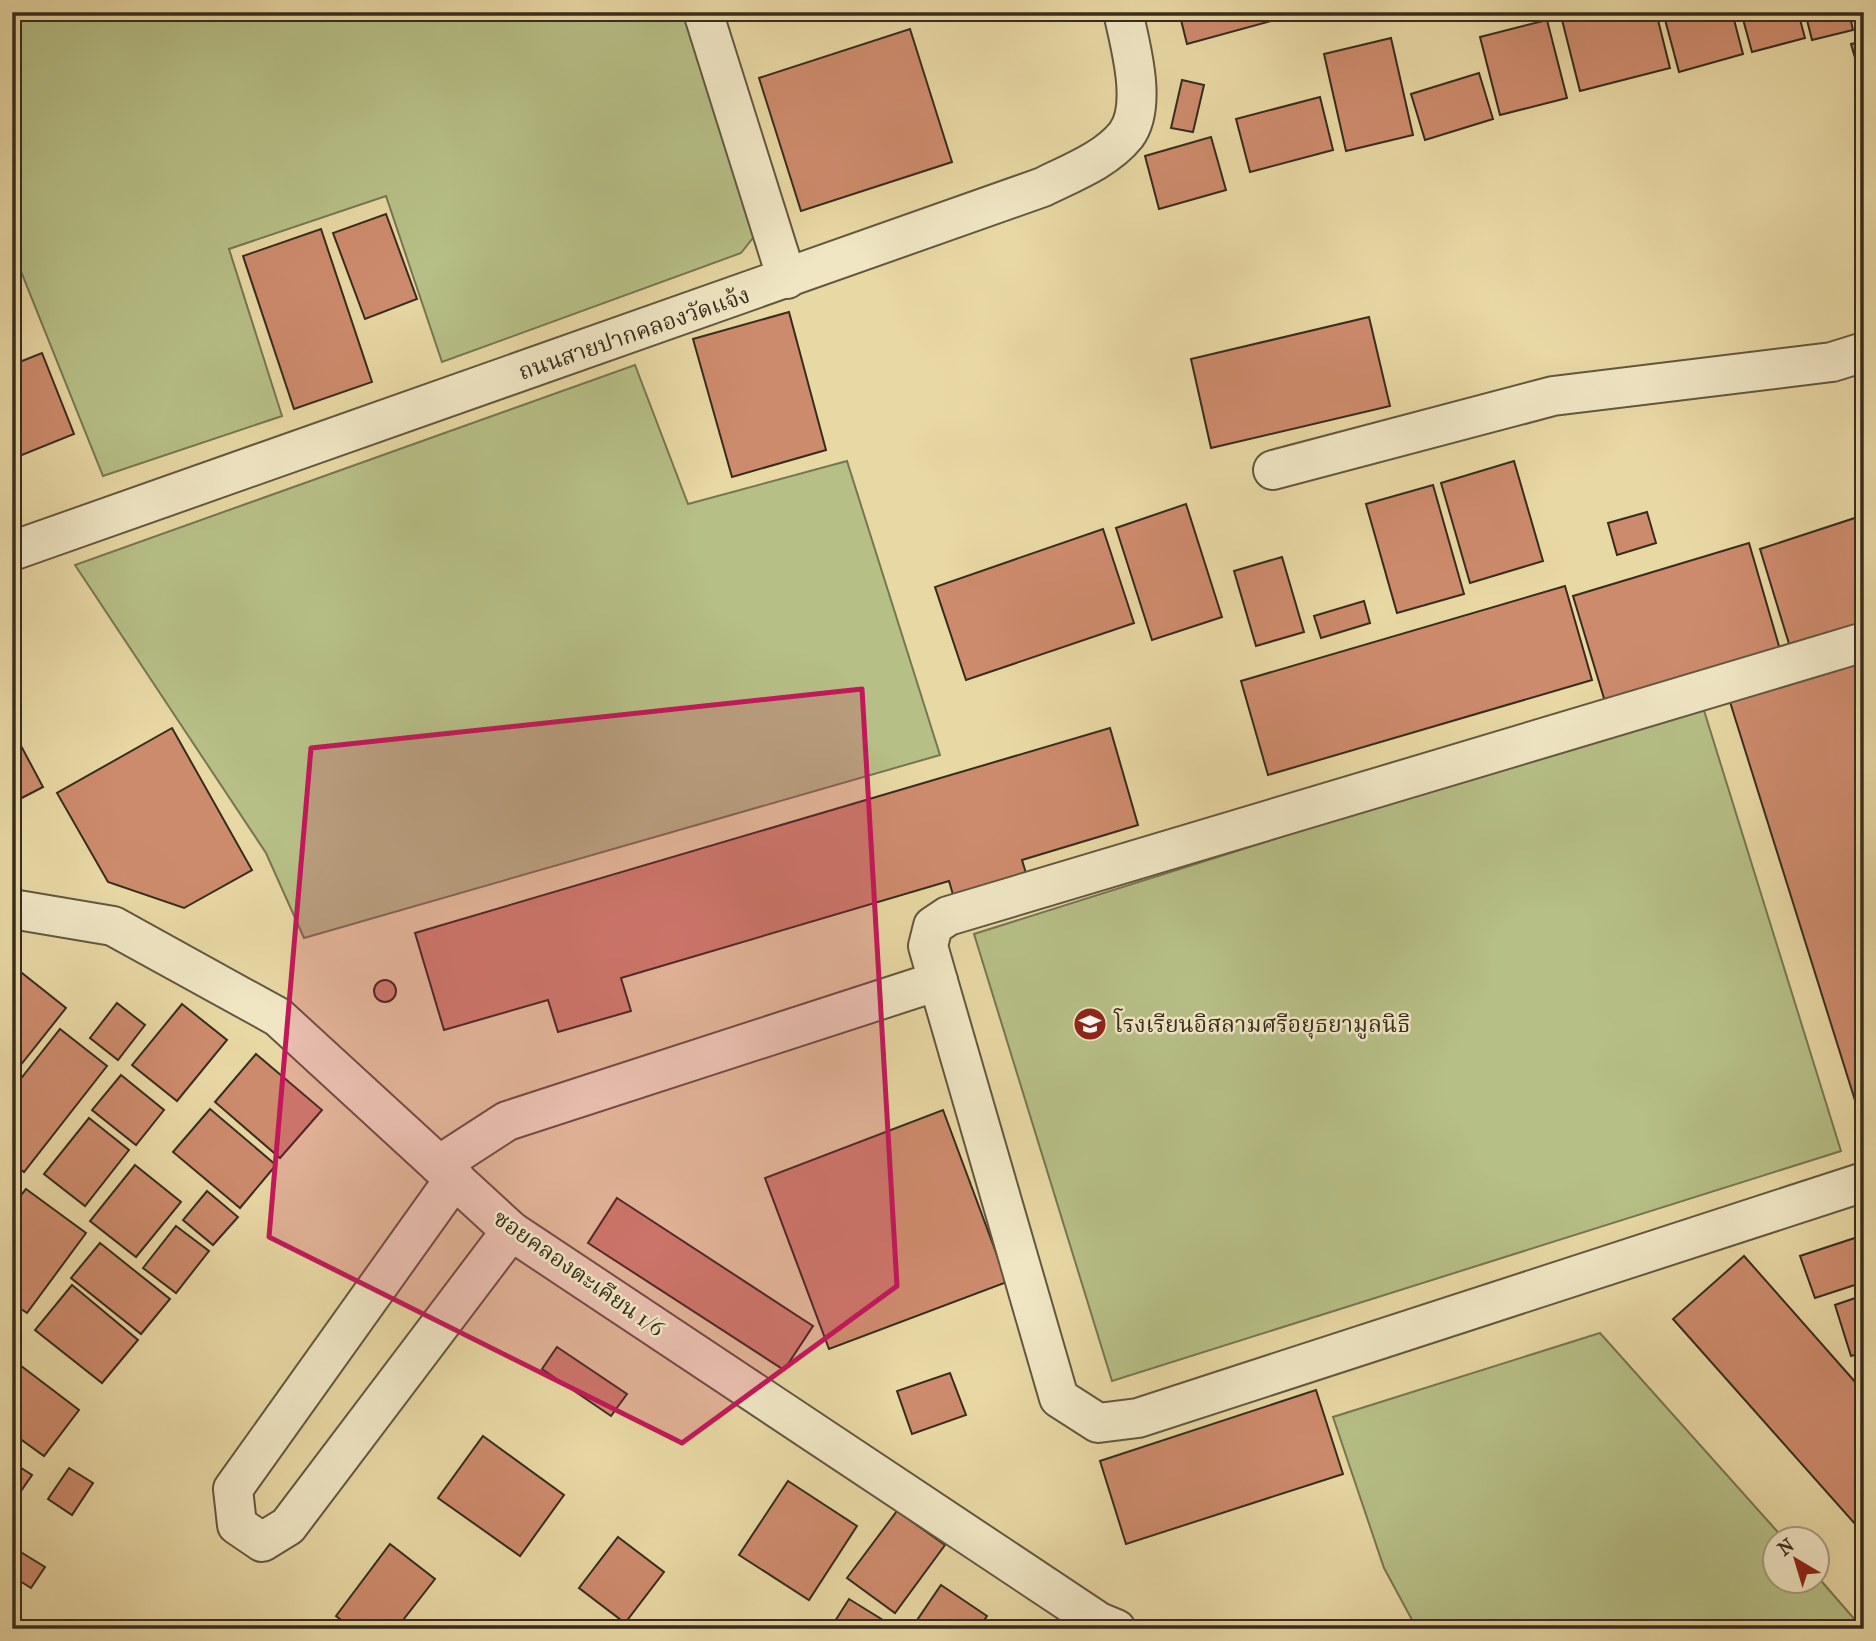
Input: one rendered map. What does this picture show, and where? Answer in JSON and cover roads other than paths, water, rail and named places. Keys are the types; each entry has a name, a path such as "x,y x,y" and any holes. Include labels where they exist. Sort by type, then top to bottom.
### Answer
{"street":[{"path":"703,12 787,279"},
{"name":"ถนนสายปากคลองวัดแจ้ง","path":"12,551 1044,187 1100,158 1127,133 1137,104 1135,67 1123,12"},
{"path":"1273,470 1553,396 1832,362 1864,352"},
{"path":"1864,642 948,916 933,926 928,946 1059,1398 1098,1423 1138,1418 1864,1182"},
{"name":"ซอยคลองตะเคียน 1/6","path":"12,909 113,926 278,1017 511,1231 1099,1622 1116,1629"},
{"path":"511,1231 288,1526 262,1542 237,1525 233,1489 447,1172 506,1121 937,981"}],"place":[{"name":"โรงเรียนอิสลามศรีอยุธยามูลนิธิ","path":"1090,1024"}]}
